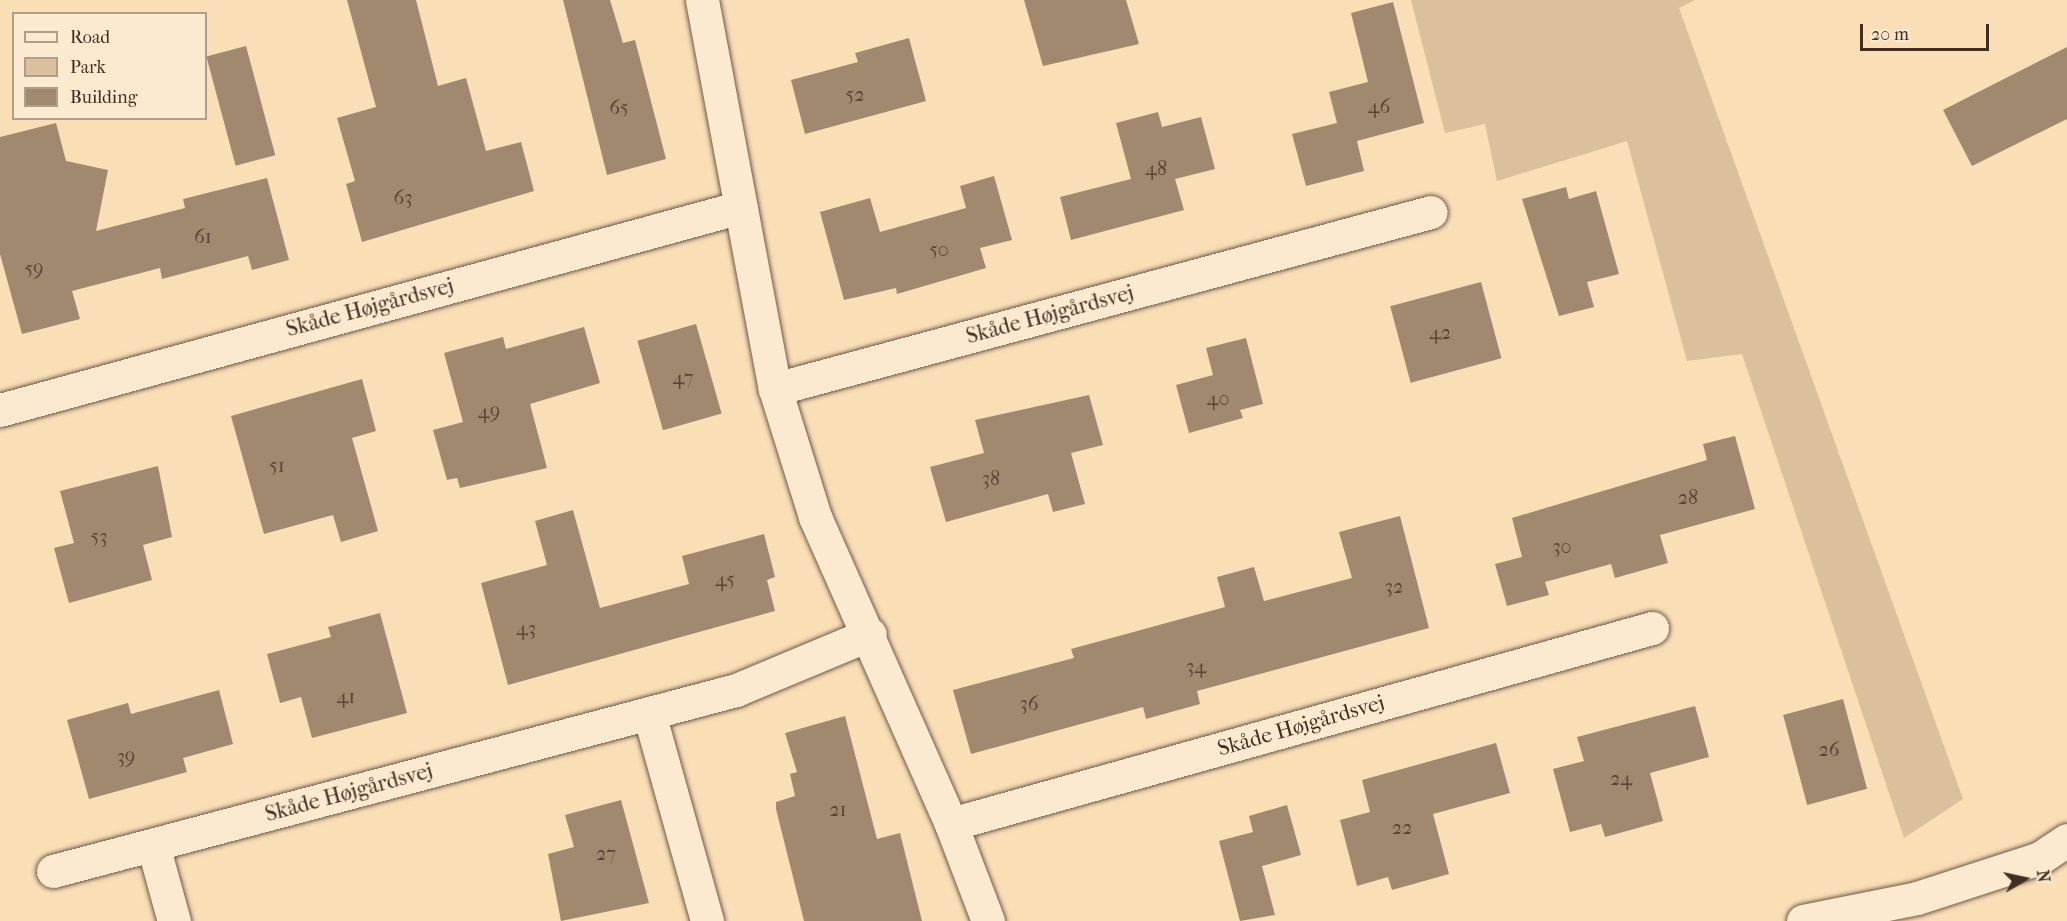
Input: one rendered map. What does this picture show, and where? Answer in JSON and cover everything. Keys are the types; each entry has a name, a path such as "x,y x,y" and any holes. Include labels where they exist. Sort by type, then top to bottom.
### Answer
{"street":[{"path":"702,0 775,389 815,517 870,634 951,824 988,921"},
{"name":"Skåde Højgårdsvej","path":"0,410 741,207"},
{"name":"Skåde Højgårdsvej","path":"775,389 1431,212"},
{"name":"Skåde Højgårdsvej","path":"951,824 1652,628"},
{"name":"Skåde Højgårdsvej","path":"53,871 736,690 870,634"},
{"path":"649,713 707,921"},
{"path":"1803,921 1917,898 2040,858 2067,840"},
{"path":"153,845 174,921"}],"green space":[{"path":"1411,0 1695,0 1679,8 1963,799 1904,838 1742,354 1687,361 1627,141 1497,181 1485,124 1445,133"}],"building":[{"path":"347,0 416,0 438,86 466,78 486,151 521,142 534,191 362,242 346,184 355,181 337,118 376,107"},
{"path":"563,0 610,0 623,43 635,40 666,159 607,175"},
{"path":"1024,0 1126,0 1139,44 1043,66"},
{"path":"1393,2 1424,123 1357,141 1364,171 1306,186 1292,134 1337,123 1329,92 1368,82 1351,13"},
{"path":"909,38 926,101 805,134 791,80 858,62 855,53"},
{"path":"246,46 275,155 236,166 207,56"},
{"path":"2067,47 2067,119 1972,166 1943,110"},
{"path":"1158,112 1162,127 1201,117 1215,169 1175,179 1184,210 1071,240 1060,197 1131,179 1116,123"},
{"path":"56,123 66,161 108,170 96,231 185,208 183,199 267,178 289,260 252,270 248,256 162,279 160,268 72,291 80,319 22,334 0,254 0,137"},
{"path":"994,176 1012,240 980,248 986,268 897,294 896,288 844,300 820,212 870,198 880,232 966,208 960,186"},
{"path":"1566,187 1569,199 1596,191 1619,274 1587,282 1594,307 1559,316 1522,199"},
{"path":"1481,282 1501,358 1411,383 1390,306"},
{"path":"696,324 722,413 663,430 637,341"},
{"path":"584,327 600,383 530,404 547,468 460,488 457,478 447,480 433,430 463,422 444,353 503,337 506,349"},
{"path":"1246,338 1263,404 1240,410 1243,418 1189,433 1176,385 1213,375 1206,348"},
{"path":"362,379 376,431 352,438 378,531 341,542 333,515 264,534 231,416"},
{"path":"1089,395 1103,445 1071,453 1085,504 1053,512 1048,494 946,522 930,467 984,453 975,420"},
{"path":"1735,436 1755,509 1660,535 1668,563 1615,578 1611,564 1545,582 1549,595 1507,606 1495,564 1522,557 1512,518 1707,460 1703,444"},
{"path":"158,466 172,537 143,545 152,580 69,603 54,548 74,543 60,491"},
{"path":"573,510 600,608 689,584 682,556 764,534 775,577 767,580 775,611 508,685 481,583 547,565 535,521"},
{"path":"1400,516 1429,628 1197,691 1200,704 1146,719 1143,707 971,754 953,690 1074,658 1071,649 1225,607 1217,577 1254,567 1264,601 1352,578 1339,532"},
{"path":"380,613 407,713 312,738 301,697 280,703 267,654 331,637 328,627"},
{"path":"219,690 233,744 183,758 187,772 89,799 67,720 128,703 131,714"},
{"path":"1843,699 1867,789 1807,805 1783,715"},
{"path":"1695,706 1709,757 1650,773 1663,821 1605,837 1601,824 1570,832 1553,769 1584,761 1577,737"},
{"path":"845,716 877,839 900,833 922,921 804,921 776,809 776,802 795,796 790,774 797,772 785,733"},
{"path":"1496,743 1510,793 1433,814 1449,874 1392,890 1388,877 1357,886 1340,820 1370,812 1362,780"},
{"path":"621,800 649,903 561,921 548,854 574,847 565,815"},
{"path":"1287,805 1301,855 1262,866 1275,915 1240,921 1219,841 1253,832 1249,816"}]}
